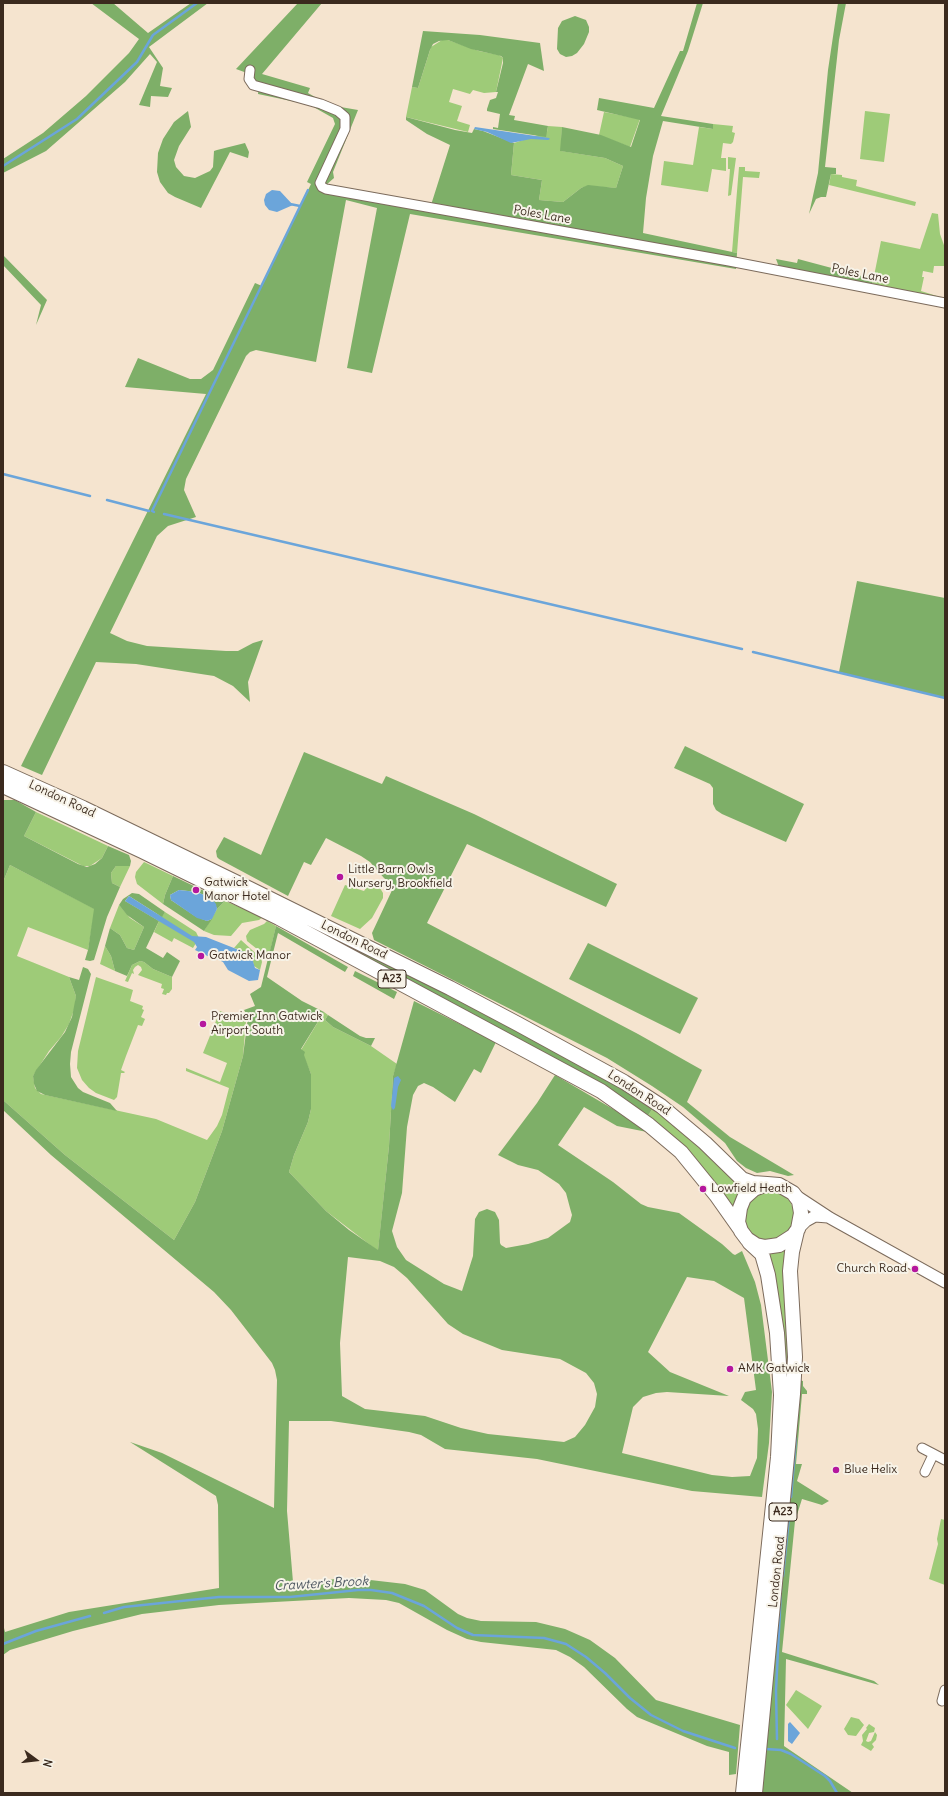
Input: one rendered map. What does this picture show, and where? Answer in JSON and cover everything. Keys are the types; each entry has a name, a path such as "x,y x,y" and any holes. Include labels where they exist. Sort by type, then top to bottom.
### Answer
{"main road":[{"name":"London Road","path":"3,772 83,808 250,889 444,985 512,1021 624,1082 661,1106 705,1143 742,1179 750,1182 767,1184"},
{"name":"London Road","path":"3,786 279,918 601,1091 650,1125 681,1152 716,1195 740,1229"},
{"path":"3,790 33,800"},
{"path":"767,1184 779,1185 793,1193 799,1201 801,1209 797,1230 787,1241 772,1247 759,1246 749,1242 740,1229 739,1216 742,1201 751,1191 767,1184"},
{"name":"London Road","path":"755,1793 793,1394 795,1357 790,1271 792,1252 797,1230"},
{"name":"London Road","path":"743,1793 778,1457 780,1395 777,1333 768,1274 762,1254 749,1242"}],"street":[{"name":"Poles Lane","path":"250,70 249,79 253,85 321,104 338,111 345,117 346,124 344,133 321,180 321,186 326,189 729,261 945,302"},
{"path":"793,1193 830,1218 945,1282"},
{"path":"797,1230 806,1221 814,1216 830,1218"},
{"path":"922,1448 945,1460"},
{"path":"925,1472 934,1455"},
{"path":"942,1701 945,1690"}],"green space":[{"path":"91,3 113,3 148,33 191,3 208,3 149,47 163,68 160,86 172,88 168,97 151,96 150,107 139,105 157,62 150,54 125,82 46,151 3,173 3,159 43,133 86,96 129,53 139,39"},
{"path":"298,3 322,3 262,74 310,88 308,93 329,105 358,110 333,172 334,178 326,185 431,205 450,145 427,134 406,120 406,117 455,130 472,133 474,129 483,131 514,143 511,175 542,180 539,200 563,202 581,188 588,185 616,188 623,166 605,158 560,151 562,127 601,135 631,147 640,120 597,110 599,98 654,108 680,51 683,51 697,3 703,3 688,51 661,116 713,124 713,129 663,121 653,156 646,198 643,233 737,253 736,269 410,214 372,373 347,368 377,208 346,200 316,362 256,350 250,352 246,356 186,479 184,490 196,517 168,526 157,536 110,633 127,641 147,646 226,651 238,651 253,643 263,640 248,682 250,702 233,686 214,676 136,664 96,662 42,775 21,766 206,394 125,387 138,358 190,379 201,379 213,370 255,283 262,286 311,184 307,182 335,124 333,118 310,105 258,94 259,84 254,82 247,73 236,69"},
{"path":"838,3 846,3 839,40 825,167 836,168 836,174 831,174 826,197 816,199 809,214 818,173 828,70"},
{"path":"575,16 586,20 589,27 589,32 584,44 577,53 566,57 560,54 557,49 558,28 562,21"},
{"path":"423,31 480,35 540,43 544,71 528,64 509,115 515,116 514,120 548,126 546,137 493,129 493,127 498,128 500,114 487,111 487,109 490,100 496,98 498,92 496,92 503,63 503,58 501,56 471,49 448,40 439,41 433,44 430,50 418,88 412,87"},
{"path":"442,40 448,40 479,51 499,55 503,58 496,92 484,93 473,90 470,94 453,89 449,102 462,106 457,121 470,125 468,132 406,117 412,87 418,88 431,47"},
{"path":"188,111 191,127 179,146 174,160 176,167 184,176 195,178 210,171 213,167 214,151 245,143 249,152 248,158 230,152 201,208 168,193 160,182 157,172 158,153 163,139 174,122"},
{"path":"865,111 890,114 884,162 860,159"},
{"path":"604,112 640,119 630,147 599,135"},
{"path":"713,124 733,126 732,132 735,133 731,144 723,143 721,158 726,158 726,171 712,169 708,192 661,185 664,161 693,165 699,127 713,129"},
{"path":"548,126 562,127 561,151 605,158 623,166 616,188 588,186 581,188 563,202 539,200 542,180 511,175 514,143 547,132"},
{"path":"728,157 736,158 731,195 728,196 730,169 728,169"},
{"path":"739,167 745,167 745,171 760,172 759,178 743,177 737,253 732,252"},
{"path":"831,174 842,175 842,177 857,180 856,186 916,202 915,206 829,185"},
{"path":"932,213 938,214 940,234 945,248 945,266 934,266 933,273 923,271 922,277 924,277 921,291 940,297 872,286 881,241 920,249"},
{"path":"3,255 47,300 36,325 41,305 3,265"},
{"path":"776,259 797,263 798,259 873,279 872,286 779,267"},
{"path":"857,581 945,598 945,698 839,672"},
{"path":"685,746 804,804 786,842 716,810 713,804 713,788 710,784 674,768"},
{"path":"304,752 382,784 386,776 474,814 617,884 606,907 467,844 427,923 638,1034 702,1070 687,1102 730,1137 794,1175 788,1176 770,1171 757,1173 746,1168 737,1161 725,1143 683,1107 607,1058 374,940 372,933 394,886 384,878 370,862 361,856 326,838 311,865 304,862 288,896 219,859 216,851 224,837 261,855"},
{"path":"3,800 15,800 36,812 24,836 78,864 87,867 95,864 102,858 108,846 129,855 131,861 130,866 116,866 111,873 112,883 120,887 107,917 94,960 85,960 88,950 94,909 10,865 3,882"},
{"path":"36,812 108,846 102,858 90,866 83,866 24,836"},
{"path":"144,862 173,876 163,904 137,884 135,877 136,872"},
{"path":"10,865 95,909 88,950 28,927 17,956 69,977 76,996 75,1007 69,1024 33,1076 35,1088 41,1094 156,1119 207,1140 217,1126 222,1115 229,1088 186,1071 186,1068 220,1082 227,1063 203,1053 220,1011 246,1021 243,1056 222,1131 195,1202 174,1240 65,1155 3,1100 3,882"},
{"path":"116,866 130,866 120,887 112,883 111,873"},
{"path":"173,876 225,901 217,909 211,898 197,892 179,890 170,895 171,900 195,916 207,921 212,919 204,931 163,904"},
{"path":"345,885 364,891 367,887 373,886 380,888 383,893 383,898 372,918 360,929 331,916"},
{"path":"132,893 139,894 165,912 162,917 129,896 125,901 159,921 146,948 163,958 167,952 180,961 172,977 153,969 144,962 140,961 132,965 127,976 115,971 111,956 105,946 110,928 120,935 127,948 134,950 144,927 127,915 119,905 123,899"},
{"path":"125,901 162,916 165,912 196,932 199,938 193,948 174,938 172,942 154,932 159,921"},
{"path":"225,901 263,917 259,920 242,923 231,936 214,935 204,931 217,909"},
{"path":"119,905 130,918 144,927 134,950 127,948 120,935 110,928"},
{"path":"267,921 276,926 268,960 247,941 246,936 250,930 264,924"},
{"path":"276,926 348,967 345,972 278,933 267,977 302,1001 324,1012 301,1049 305,1052 304,1055 311,1074 311,1109 308,1122 294,1155 289,1172 326,1211 349,1230 378,1250 389,1146 393,1076 414,1001 496,1042 481,1073 474,1069 455,1102 433,1087 424,1083 418,1086 413,1095 407,1127 402,1193 392,1231 397,1247 406,1260 444,1284 462,1291 473,1256 475,1219 479,1212 487,1209 495,1212 499,1220 500,1243 506,1248 528,1244 548,1238 570,1222 572,1215 566,1193 559,1184 538,1170 518,1165 498,1155 537,1103 555,1075 630,1119 647,1132 617,1126 584,1107 558,1145 613,1182 641,1204 648,1207 679,1213 722,1244 733,1254 735,1255 742,1251 755,1282 761,1305 772,1392 769,1443 762,1497 692,1491 537,1459 445,1449 421,1435 409,1432 331,1421 289,1421 287,1511 293,1582 353,1578 405,1584 425,1590 458,1614 467,1618 481,1621 536,1622 565,1629 590,1640 615,1658 656,1700 740,1725 736,1774 729,1775 729,1752 707,1746 637,1717 584,1667 570,1657 556,1650 481,1642 467,1639 447,1630 399,1603 386,1600 349,1598 219,1605 142,1614 73,1631 10,1650 3,1655 3,1624 5,1632 69,1612 219,1588 218,1505 216,1496 130,1442 162,1453 274,1508 277,1380 272,1363 231,1310 214,1292 51,1155 3,1110 3,1100 65,1155 174,1240 195,1202 222,1131 243,1056 248,1017 244,1010 255,1006 250,994 261,987","holes":["348,1257 380,1261 394,1267 407,1278 448,1324 463,1334 502,1350 560,1359 586,1373 594,1383 597,1394 595,1407 585,1425 575,1437 564,1442 488,1434 461,1428 425,1416 365,1409 342,1396 340,1343","687,1277 714,1281 744,1298 756,1390 745,1392 741,1400 753,1409 756,1414 758,1429 757,1458 750,1476 732,1477 712,1475 622,1453 633,1407 643,1397 656,1393 667,1392 729,1396 670,1372 648,1352"]},
{"path":"329,934 406,972 622,1087 653,1108 647,1117 414,983 332,938"},
{"path":"241,940 261,958 262,962 260,970 254,966 252,958 241,950 234,948"},
{"path":"588,943 698,998 680,1034 569,979"},
{"path":"105,946 111,956 115,971 100,964"},
{"path":"140,961 144,962 153,969 172,977 172,989 169,993 166,995 162,994 164,989 161,988 162,984 138,975 142,970 138,965 133,970 134,974 132,973 128,982 125,981 132,965"},
{"path":"83,967 88,969 91,974 71,1052 71,1077 78,1088 83,1092 110,1103 117,1111 45,1095 37,1091 34,1084 33,1076 36,1070 65,1032 72,1017 76,996 69,977 79,980"},
{"path":"355,971 397,992 394,999 353,976"},
{"path":"96,977 133,990 130,1001 143,1006 142,1009 144,1010 141,1017 145,1019 142,1026 138,1025 126,1056 121,1070 125,1072 121,1073 117,1097 114,1100 96,1093 89,1088 82,1080 77,1068 78,1051"},
{"path":"324,1012 328,1015 325,1020 333,1027 371,1046 397,1064 393,1076 389,1146 378,1251 326,1211 289,1172 294,1155 308,1122 311,1109 311,1074 301,1050"},
{"path":"328,1015 360,1036 375,1038 371,1046 333,1027 325,1020"},
{"path":"653,1108 745,1187 732,1207 647,1117"},
{"path":"768,1191 782,1194 790,1201 794,1211 792,1227 779,1240 759,1240 749,1232 743,1219 751,1198"},
{"path":"786,1248 789,1356 786,1401 767,1254"},
{"path":"798,1380 803,1381 803,1386 807,1391 807,1394 802,1394 796,1464 802,1464 797,1481 829,1501 822,1505 802,1499 795,1521 782,1652 874,1681 879,1685 786,1659 784,1746 853,1793 760,1793"},
{"path":"941,1519 945,1520 945,1585 929,1579 938,1544 937,1539"},
{"path":"796,1690 822,1706 808,1729 786,1705"},
{"path":"851,1717 859,1719 864,1725 856,1736 848,1735 844,1729"},
{"path":"869,1724 875,1728 874,1732 869,1733 866,1741 871,1741 875,1732 877,1735 876,1740 872,1744 874,1747 871,1751 861,1745 863,1741 862,1735"}],"water":[{"path":"475,127 550,139 531,139 511,143 487,132 474,129"},
{"path":"272,190 280,191 293,205 277,212 269,210 265,205 264,200 266,194"},
{"path":"179,890 197,892 211,898 216,904 217,909 212,919 207,921 197,918 171,900 170,895"},
{"path":"129,896 192,936 206,937 244,952 252,958 255,968 260,970 258,980 249,981 228,970 223,962 195,950 197,947 194,942 125,901"},
{"path":"398,1076 401,1080 398,1087 395,1108 393,1110 391,1106 394,1078"},
{"path":"790,1722 800,1733 792,1744 788,1741 788,1724"}],"waterway":[{"path":"3,166 77,119 137,62 153,35 197,3"},
{"path":"154,512 152,511 308,190"},
{"path":"290,204 300,206"},
{"path":"3,474 90,496"},
{"path":"107,500 149,511"},
{"path":"164,514 742,649"},
{"path":"753,652 945,698"},
{"path":"791,1497 796,1438"},
{"path":"783,1576 790,1507"},
{"path":"777,1739 776,1691 781,1589"},
{"name":"Crawter's Brook","path":"104,1613 124,1607 219,1597 290,1597 358,1590 392,1593 424,1606 457,1628 473,1635 544,1638 566,1644 586,1657 605,1673 630,1698 651,1715 683,1731 735,1748"},
{"name":"Crawter's Brook","path":"3,1644 36,1631 90,1616"},
{"name":"Crawter's Brook","path":"766,1749 781,1750 791,1754 825,1776 830,1781 837,1793"}],"place":[{"name":"Little Barn Owls Nursery, Brookfield","path":"340,877"},
{"name":"Gatwick Manor Hotel","path":"196,890"},
{"name":"Gatwick Manor","path":"201,956"},
{"name":"Premier Inn Gatwick Airport South","path":"203,1024"},
{"name":"Lowfield Heath","path":"703,1189"},
{"name":"Church Road","path":"915,1269"},
{"name":"AMK Gatwick","path":"730,1369"},
{"name":"Blue Helix","path":"836,1470"}]}
